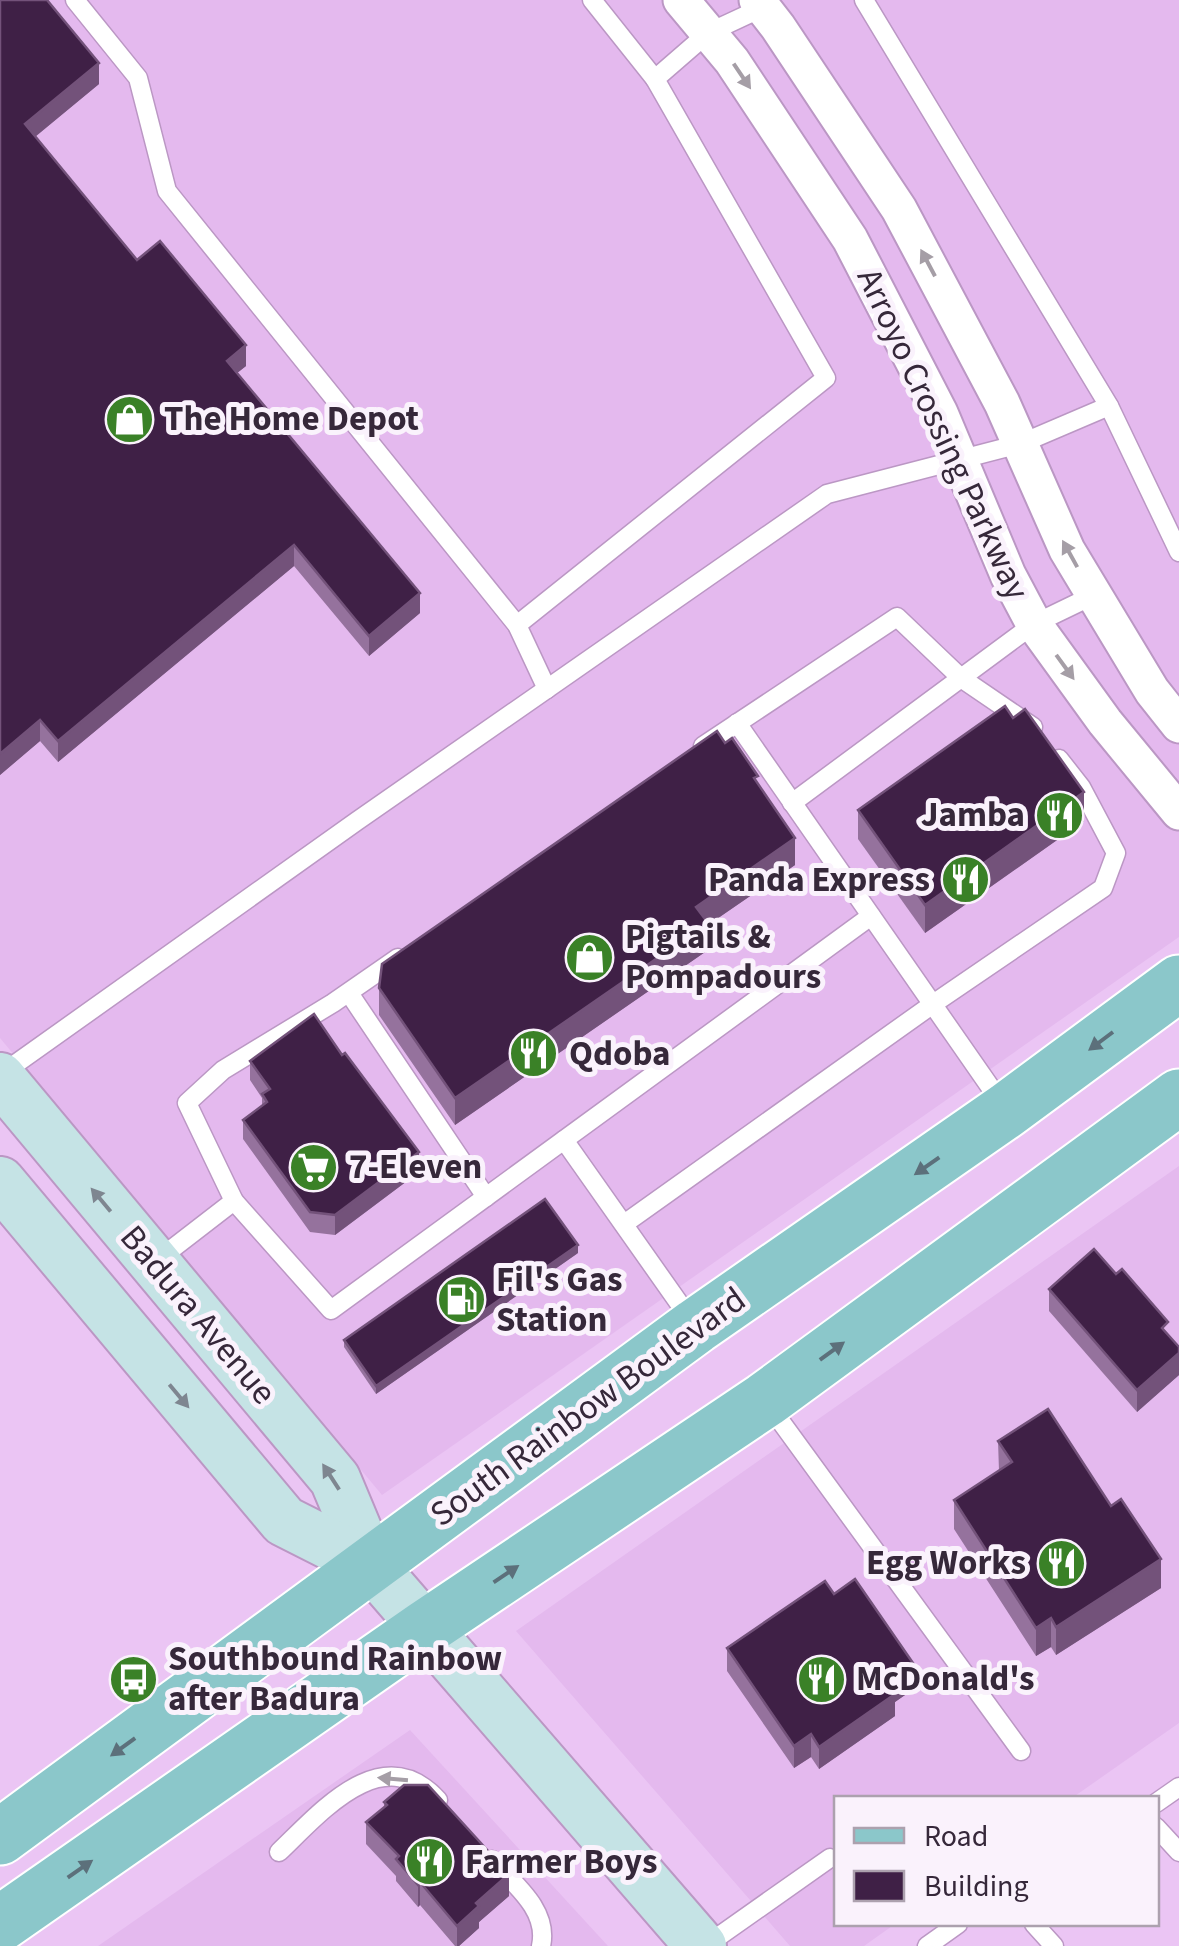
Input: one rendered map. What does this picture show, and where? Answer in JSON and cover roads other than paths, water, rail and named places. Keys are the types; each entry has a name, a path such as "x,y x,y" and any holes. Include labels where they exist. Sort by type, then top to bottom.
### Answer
{"main road":[{"name":"South Rainbow Boulevard","path":"0,1838 696,1326 1007,1110 1179,982"},
{"name":"Badura Avenue","path":"0,1077 335,1478 371,1565 703,1946"},
{"path":"0,1924 425,1628 765,1400 1177,1100"},
{"name":"Badura Avenue","path":"0,1182 284,1521 371,1565"}],"street":[{"name":"Arroyo Crossing Parkway","path":"681,0 732,61 850,239 940,413 1008,576 1034,624 1105,722 1179,812"},
{"name":"Arroyo Crossing Parkway","path":"765,3 900,210 1002,403 1067,550 1152,691 1179,725"}],"lane":[{"path":"75,0 138,78 167,191 517,625 547,688"},
{"path":"517,625 826,378 655,79 592,0"},
{"path":"864,0 1109,406 1179,552"},
{"path":"655,79 708,33 765,3"},
{"path":"0,1077 357,820 826,494 1020,444 1109,406"},
{"path":"792,803 1034,624 1094,595"},
{"path":"624,1224 932,1004 1104,888 1116,854 1081,786 1033,727 961,678 898,617 688,756"},
{"path":"737,722 1007,1110"},
{"path":"414,948 223,1070 187,1103 234,1201 331,1310 871,916"},
{"path":"349,993 486,1197"},
{"path":"564,1140 696,1326"},
{"path":"154,1262 234,1201"},
{"path":"765,1400 1021,1752"},
{"path":"279,1852 334,1800 376,1778 423,1784 450,1813"},
{"path":"1159,1830 1179,1852"},
{"path":"476,1842 540,1916 544,1933 541,1946"},
{"path":"703,1946 830,1858"},
{"path":"928,1946 955,1926"},
{"path":"1036,1926 1054,1946"}],"place":[{"name":"The Home Depot","path":"129,419"},
{"name":"Jamba","path":"1060,815"},
{"name":"Panda Express","path":"965,880"},
{"name":"Pigtails & Pompadours","path":"590,957"},
{"name":"Qdoba","path":"534,1054"},
{"name":"7-Eleven","path":"314,1167"},
{"name":"Fil's Gas Station","path":"461,1300"},
{"name":"Egg Works","path":"1061,1563"},
{"name":"Southbound Rainbow after Badura","path":"133,1679"},
{"name":"McDonald's","path":"821,1679"},
{"name":"Farmer Boys","path":"430,1862"}]}
